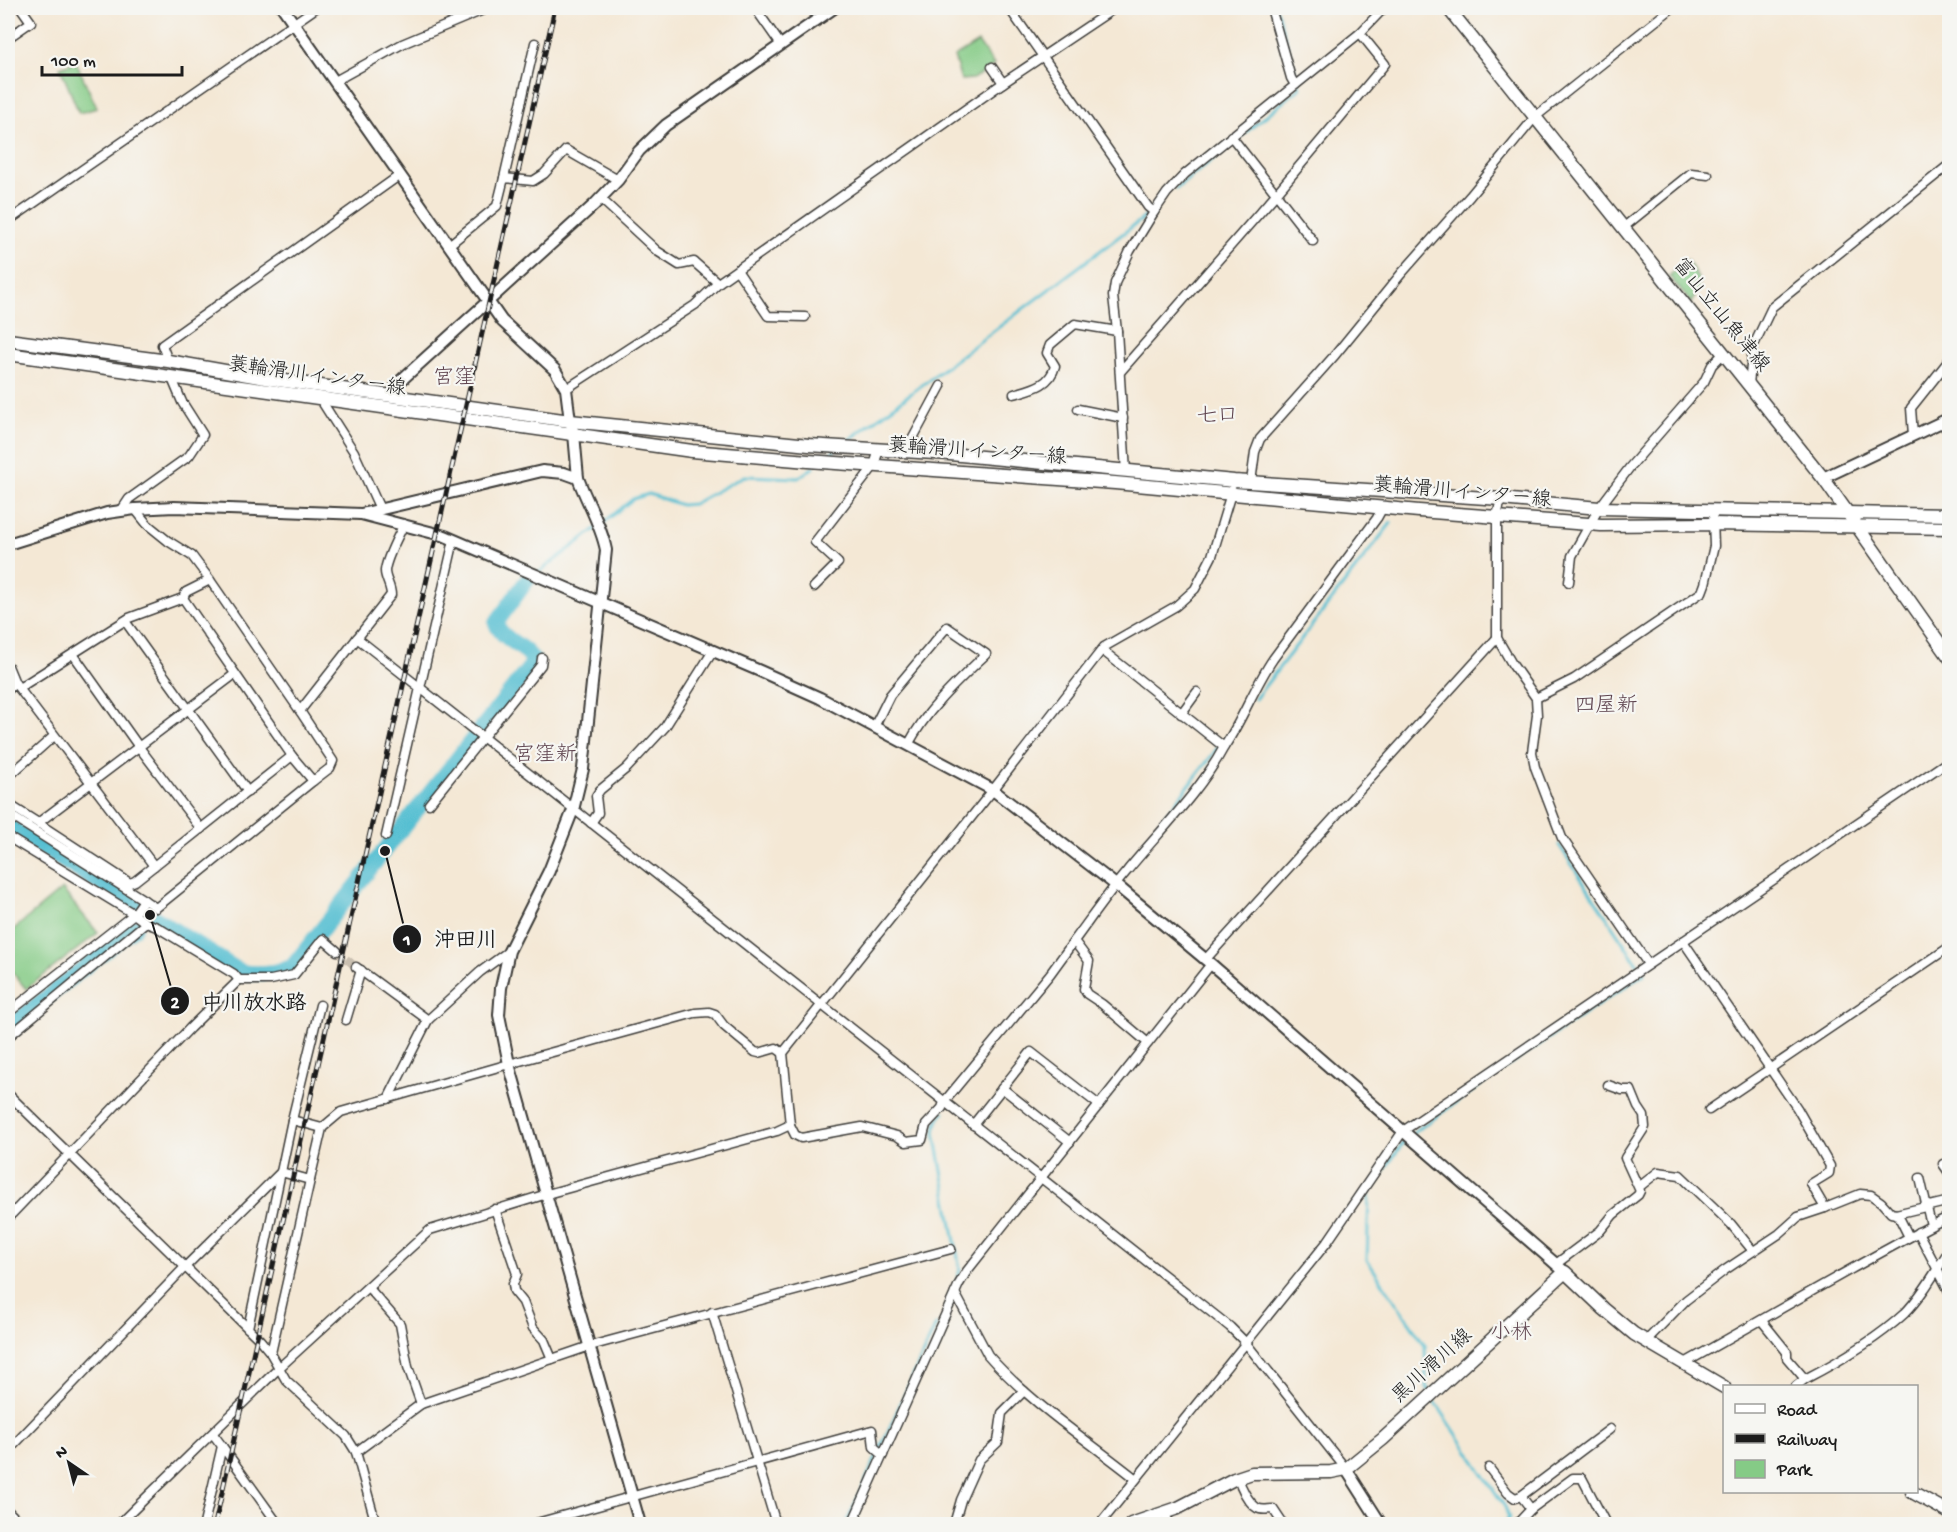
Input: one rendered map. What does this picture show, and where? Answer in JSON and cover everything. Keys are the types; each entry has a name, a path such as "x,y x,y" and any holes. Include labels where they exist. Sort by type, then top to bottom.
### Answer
{"main road":[{"name":"富山立山魚津線","path":"1448,8 1823,478 1950,658"},
{"name":"蓑輪滑川インター線","path":"8,340 168,361 271,379 570,421 809,445 906,451 1126,472 1383,507 1591,524 1713,517 1849,514 1950,515"},
{"name":"蓑輪滑川インター線","path":"8,354 692,451 874,466 1233,487 1251,482 1501,499 1713,517 1858,526 1950,528"},
{"path":"1560,1268 1634,1334 1723,1386"},
{"name":"黒川滑川線","path":"1346,1470 1383,1439 1560,1268"},
{"path":"1131,1524 1178,1508 1212,1489 1252,1473 1346,1470"},
{"path":"1915,1493 1950,1513"}],"street":[{"path":"8,38 31,22 21,8"},
{"path":"283,8 502,321 555,370 566,389 574,434 578,478 585,498 600,526 606,550 607,561 583,769 573,810 549,871 509,951 501,988 500,1015 509,1064 640,1524"},
{"path":"8,221 316,8"},
{"path":"335,81 402,44 488,8"},
{"path":"756,8 781,45"},
{"path":"392,396 396,384 600,198 618,180 639,151 666,126 834,8"},
{"path":"1009,8 1042,58 1148,207 1154,212"},
{"path":"566,389 695,305 718,283 1114,8"},
{"path":"1272,8 1291,78 1295,85"},
{"path":"1126,472 1118,331 1113,296 1115,283 1130,251 1167,193 1185,174 1360,33 1384,8"},
{"path":"1251,482 1255,452 1260,439 1335,355 1535,117 1672,8"},
{"path":"1120,372 1276,194 1385,64 1360,33"},
{"path":"449,245 497,206 535,43"},
{"path":"992,67 1003,83"},
{"path":"1232,136 1313,241"},
{"path":"504,178 533,181 544,174 566,150 618,180"},
{"path":"1749,384 1753,347 1772,307 1950,164"},
{"path":"1624,227 1691,173 1708,174"},
{"path":"168,361 162,345 400,175"},
{"path":"600,198 657,250 679,265 694,262 718,283"},
{"path":"737,270 768,316 805,317"},
{"path":"1014,394 1040,386 1053,375 1055,366 1047,354 1050,345 1075,324 1118,331"},
{"path":"1569,582 1572,556 1599,508 1630,467 1704,382 1712,365 1724,353"},
{"path":"1913,435 1911,408 1950,359"},
{"path":"121,511 129,499 189,456 203,435 182,402 171,376"},
{"path":"906,451 941,386"},
{"path":"319,398 354,452 381,509"},
{"path":"1078,409 1123,418"},
{"path":"1823,478 1945,420 1950,432"},
{"path":"814,587 838,563 815,542 874,466 879,449"},
{"path":"361,514 542,471 564,473 578,478"},
{"path":"1233,487 1212,556 1195,589 1176,606 1134,628 1102,650 783,1053 790,1125 795,1135 801,1138 862,1127 897,1136 906,1142 922,1140 926,1125 1050,974 1116,885 1186,801 1239,725 1262,675 1383,507"},
{"path":"1501,499 1497,516 1497,638 1536,698 1537,715 1532,752 1562,838 1648,964"},
{"path":"8,544 107,513 135,509 174,507 361,514 404,524 454,540 820,698 993,790 1116,885 1208,962 1560,1268 1600,1231 1613,1215 1638,1195 1639,1187 1625,1158 1645,1127 1644,1116 1631,1090 1622,1090 1608,1085"},
{"path":"8,814 156,908 330,768 333,761 192,556 147,524 135,509"},
{"path":"1536,698 1574,679 1702,592 1706,584 1714,546 1713,517"},
{"path":"300,711 391,595 391,587 385,574 386,566 404,524"},
{"path":"386,836 454,540"},
{"path":"8,690 73,654 125,621 183,598 186,592 210,580"},
{"path":"183,598 292,756 313,781"},
{"path":"125,621 248,792"},
{"path":"874,727 890,695 947,627 986,654 943,696 917,728 908,745"},
{"path":"357,638 1230,1327 1245,1342 1346,1470 1381,1524"},
{"path":"852,1524 968,1271 1148,1043 1208,962 1497,638"},
{"path":"1102,650 1224,747"},
{"path":"591,823 598,813 596,796 600,790 627,768 665,727 713,651"},
{"path":"73,654 139,747 201,828"},
{"path":"429,804 541,665 542,658"},
{"path":"8,666 17,685 54,736 154,867"},
{"path":"38,824 236,674"},
{"path":"1181,714 1197,692"},
{"path":"8,777 54,736"},
{"path":"8,804 130,883 154,867 292,756"},
{"path":"1100,1524 1328,1241 1403,1131 1950,760"},
{"path":"8,837 146,923 158,927 234,974 239,980"},
{"path":"8,1013 134,914 144,900"},
{"path":"8,1037 146,923"},
{"path":"107,935 115,947"},
{"path":"8,1218 239,980 271,980 294,975 323,939 337,951"},
{"path":"1074,941 1089,961 1084,989 1148,1043"},
{"path":"1683,941 1797,1107 1830,1166 1829,1173 1811,1184 1825,1208"},
{"path":"1709,1110 1948,948"},
{"path":"388,1099 428,1020 480,972 509,951"},
{"path":"346,1020 358,968 428,1020"},
{"path":"248,1328 292,1120 320,1005"},
{"path":"271,1353 322,1128 341,1112 509,1064 709,1011 755,1052 776,1048 783,1053"},
{"path":"973,1125 1031,1052 1099,1105"},
{"path":"1002,1088 1070,1142"},
{"path":"8,1094 248,1328 271,1353 286,1380 346,1436 356,1452 376,1524"},
{"path":"292,1120 322,1128"},
{"path":"119,1524 280,1367 430,1230 547,1194 777,1131 790,1125"},
{"path":"1944,1164 1950,1174"},
{"path":"282,1172 310,1180"},
{"path":"8,1451 186,1266 282,1172"},
{"path":"1639,1187 1658,1172 1680,1175 1731,1224 1753,1251"},
{"path":"1920,1178 1931,1225"},
{"path":"1646,1341 1686,1300 1779,1234 1798,1217 1860,1194 1871,1195 1891,1213 1896,1214 1950,1201"},
{"path":"495,1209 517,1274 513,1284 514,1291 523,1302 533,1329 544,1340 552,1359"},
{"path":"1896,1214 1909,1237"},
{"path":"1683,1364 1854,1266 1950,1216"},
{"path":"1918,1232 1950,1293"},
{"path":"356,1452 422,1404 590,1346 951,1249"},
{"path":"1797,1385 1854,1350 1906,1312 1950,1249"},
{"path":"368,1287 400,1324 408,1367 422,1404"},
{"path":"956,1293 988,1355 1024,1391 1136,1479"},
{"path":"712,1312 776,1524"},
{"path":"1761,1321 1787,1352 1787,1358 1804,1379"},
{"path":"954,1524 961,1500 979,1461 998,1442 1002,1413 1024,1391"},
{"path":"1489,1468 1508,1493 1515,1498 1521,1496 1610,1429"},
{"path":"533,1524 872,1430 874,1447 883,1455"},
{"path":"213,1434 273,1522"},
{"path":"204,1524 222,1446"},
{"path":"1238,1478 1242,1490 1258,1509 1273,1509 1283,1524"},
{"path":"1516,1524 1531,1509 1573,1478 1582,1478 1606,1524"},
{"path":"1521,1496 1531,1509"},
{"path":"8,1511 21,1524"},
{"path":"1163,1514 1171,1524"}],"green space":[{"path":"978,42 994,65 973,79 961,80 954,57"},
{"path":"76,62 97,108 79,113 60,67"},
{"path":"1687,260 1699,281 1692,304 1669,276"},
{"path":"62,889 98,933 26,989 8,967 8,934"}],"waterway":[{"path":"1176,189 1300,88 1276,8"},
{"path":"845,443 1149,214"},
{"path":"824,459 835,450"},
{"path":"602,524 633,499 649,494 681,505 693,504 744,476 798,478 814,467"},
{"path":"1255,699 1391,523"},
{"path":"538,573 597,528"},
{"path":"8,826 241,972 267,973 292,967 534,662 526,651 503,634 496,623 528,579"},
{"path":"1136,854 1220,745"},
{"path":"1429,1391 1426,1386 1425,1345 1367,1260 1369,1192 1403,1143 1416,1131 1644,974 1559,845"},
{"path":"8,1028 135,927"},
{"path":"944,1112 936,1124 935,1133 960,1269 957,1281"},
{"path":"846,1524 936,1325"},
{"path":"1432,1397 1505,1507 1509,1518 1503,1524"}],"tunnel":[{"path":"337,951 356,967"}],"railway":[{"path":"215,1524 555,8"}],"place":[{"name":"沖田川","path":"385,851"},
{"name":"中川放水路","path":"150,915"}],"district":[{"name":"宮窪","path":"454,379"},
{"name":"七口","path":"1217,417"},
{"name":"四屋新","path":"1606,707"},
{"name":"宮窪新","path":"545,756"},
{"name":"小林","path":"1511,1334"}]}
